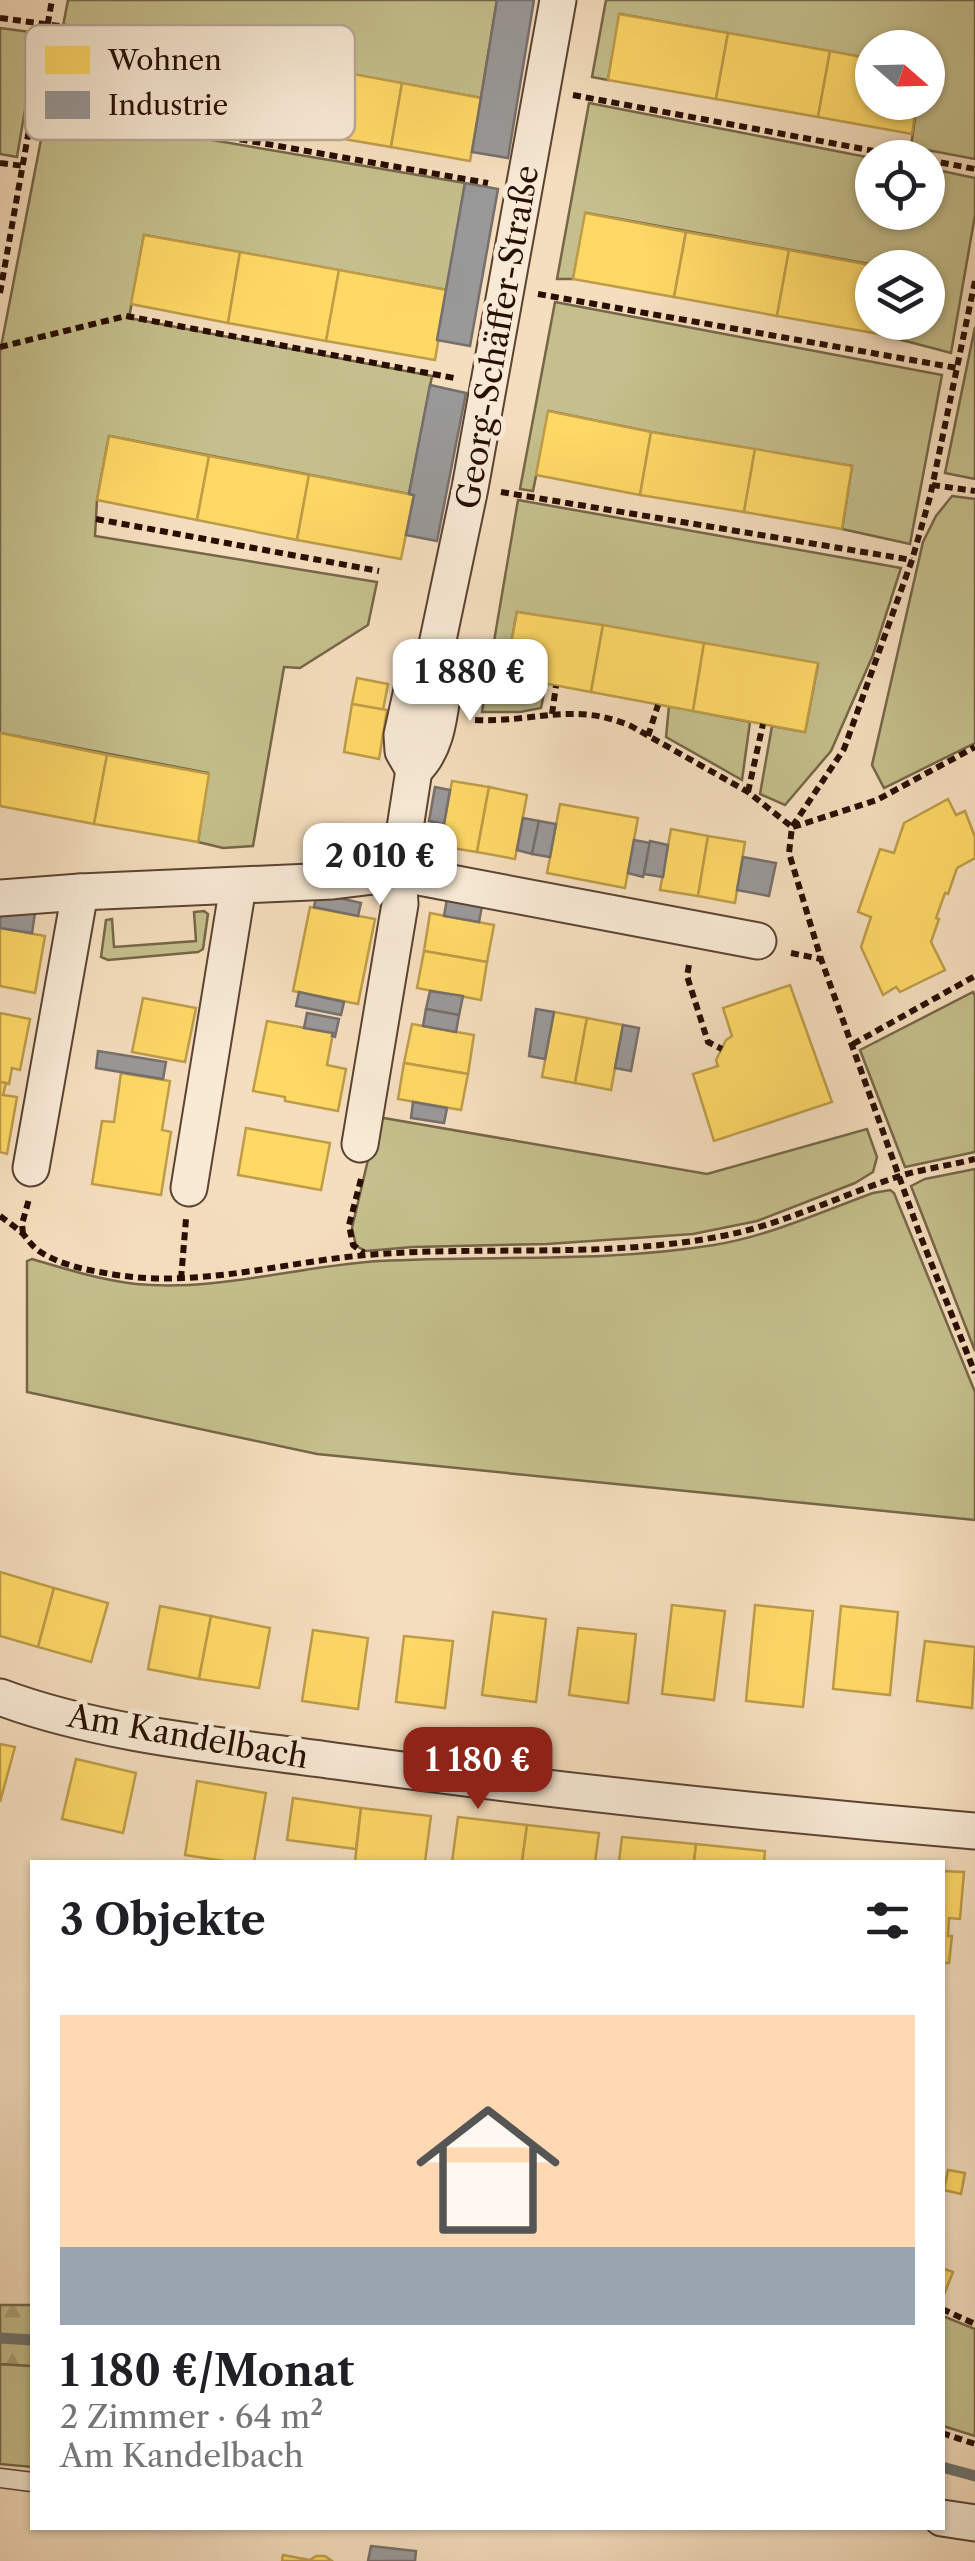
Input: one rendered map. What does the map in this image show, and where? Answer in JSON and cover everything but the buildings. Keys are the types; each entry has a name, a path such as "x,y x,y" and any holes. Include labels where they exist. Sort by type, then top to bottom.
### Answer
{"street":[{"name":"Georg-Schäffer-Straße","path":"440,710 443,689 431,672 470,488 558,0"},
{"name":"Georg-Schäffer-Straße","path":"414,770 403,750 402,735 413,685 420,676 431,672"},
{"path":"360,1144 400,904 398,873 414,770 430,751 440,710"},
{"path":"0,898 333,882 398,873 758,941"},
{"path":"189,1188 238,886"},
{"path":"32,1168 80,892"},
{"name":"Am Kandelbach","path":"0,1697 73,1718 228,1746 638,1798 975,1831"},
{"path":"945,2518 975,2523"}],"lane":[{"path":"0,2478 30,2482"}],"path":[{"path":"48,24 52,0"},
{"name":"Georg-Schäffer-Straße","path":"0,18 55,25"},
{"path":"542,90 855,148"},
{"path":"0,294 28,140"},
{"name":"Georg-Schäffer-Straße","path":"252,140 471,179"},
{"path":"0,163 24,166"},
{"path":"945,163 975,169"},
{"path":"975,282 912,560 844,750 792,828 789,853 821,959 943,1296 975,1373"},
{"path":"507,288 957,368"},
{"name":"Georg-Schäffer-Straße","path":"0,347 126,316 434,374"},
{"path":"932,485 975,491"},
{"path":"470,488 912,560"},
{"path":"96,519 379,571"},
{"path":"552,714 556,686"},
{"path":"648,736 658,705"},
{"path":"440,710 474,720 502,721 567,712 597,714 621,722 748,792 792,828"},
{"path":"748,792 763,724"},
{"path":"792,828 876,800 975,746"},
{"path":"690,958 687,976 708,1042 722,1049"},
{"path":"853,1044 975,976"},
{"path":"360,1144 363,1168 349,1225 352,1244 367,1255"},
{"path":"0,1216 38,1250 57,1261 123,1276 181,1278 367,1255 563,1250 693,1241 750,1230 899,1176 975,1160"},
{"path":"181,1278 189,1188"},
{"path":"945,2311 975,2324"},
{"path":"945,2434 975,2444"}],"green space":[{"path":"68,0 497,0 481,98 355,75 355,25 63,25"},
{"path":"606,0 975,0 975,159 945,153 945,140 912,140 915,120 945,120 945,30 855,30 855,56 620,14 608,80 592,77"},
{"path":"0,28 25,31 25,110 17,157 0,154"},
{"path":"589,103 855,155 855,230 945,230 945,172 975,178 975,215 951,353 902,340 945,340 945,250 855,250 855,261 586,213 573,279 557,279"},
{"path":"41,140 212,140 465,183 447,290 144,235 129,318 432,376 409,494 109,436 97,500 95,536 377,582 368,625 300,668 284,667 253,846 223,848 198,842 208,773 0,733 0,352"},
{"path":"555,302 942,375 910,544 842,529 852,466 549,411 533,491 520,489"},
{"path":"975,327 975,479 945,473"},
{"path":"952,496 975,499 975,743 884,788 872,765 923,542"},
{"path":"518,500 901,568 873,655 831,751 785,805 760,794 772,726 805,732 818,664 517,612 505,676 546,684 541,708 482,712"},
{"path":"669,706 750,722 742,780 666,737"},
{"path":"194,912 208,914 203,949 198,952 108,960 101,957 106,920 112,919 114,947 196,941"},
{"path":"973,992 975,1152 905,1167 860,1050"},
{"path":"378,1117 707,1174 867,1129 877,1157 873,1172 855,1183 757,1221 693,1234 366,1251 356,1246 352,1228"},
{"path":"975,1169 975,1351 911,1186 925,1179"},
{"path":"890,1190 975,1392 975,1520 317,1454 27,1392 27,1261 32,1259 109,1280 166,1286 227,1282 379,1261 672,1251 755,1236"},
{"path":"0,2305 30,2305 30,2366 0,2364"},
{"path":"945,2317 975,2329 975,2436 945,2427"},
{"path":"0,2364 30,2366 30,2467 0,2464"}],"waterway":[{"path":"0,2338 30,2340"},
{"path":"945,2468 975,2476"}]}
